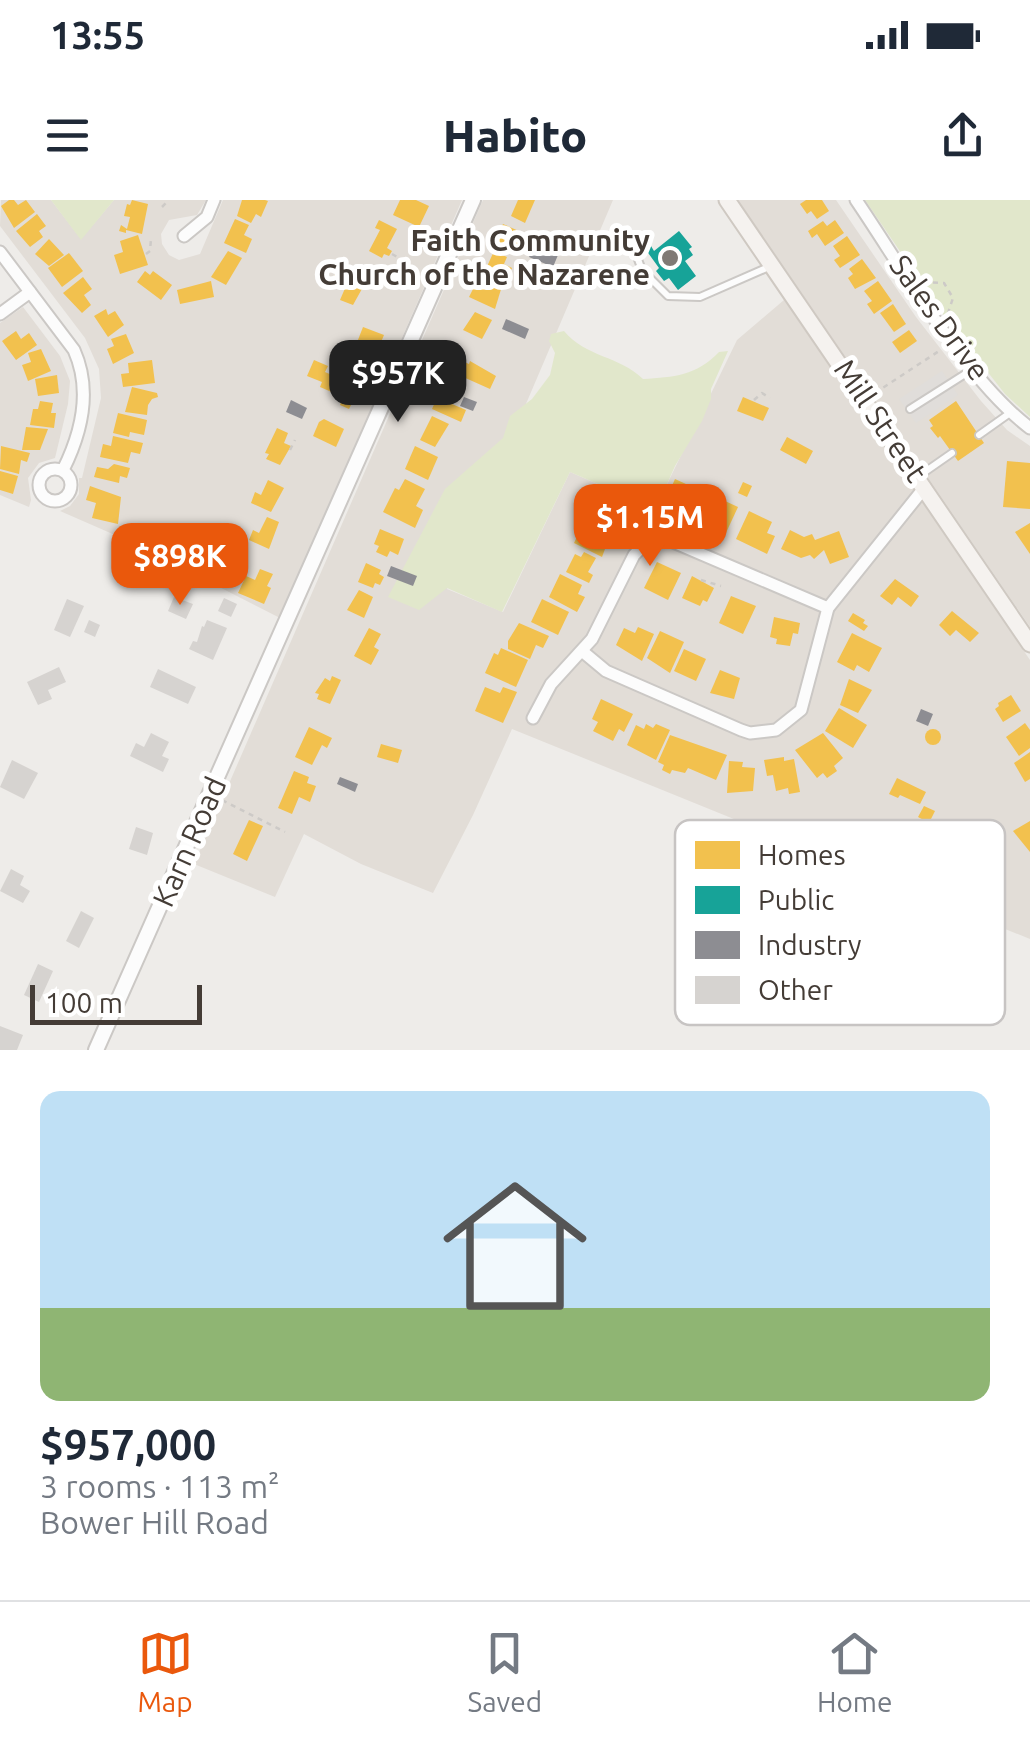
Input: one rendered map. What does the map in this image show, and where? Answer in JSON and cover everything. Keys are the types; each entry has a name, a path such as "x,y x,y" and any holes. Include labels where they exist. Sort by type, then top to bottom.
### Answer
{"main road":[{"name":"Mill Street","path":"727,200 1030,644"}],"street":[{"path":"184,236 207,217 214,200"},
{"name":"Karn Road","path":"96,1050 473,200"},
{"name":"Sales Drive","path":"856,200 942,327 1010,413 1030,428"},
{"path":"0,252 75,350 82,370 83,410 63,470"},
{"path":"0,314 30,292"},
{"path":"582,652 606,671 636,686 750,733 776,730 794,719 806,699 828,608 921,482"},
{"path":"533,718 551,684 582,652 600,624 634,554 655,539 664,538 828,608"}],"lane":[{"path":"634,249 642,270 668,296 700,297 772,265"},
{"path":"910,409 974,368"},
{"path":"979,435 1010,413"},
{"path":"921,482 952,453"}],"path":[{"path":"162,207 169,200"},
{"path":"146,254 151,239"},
{"path":"392,254 404,261"},
{"path":"912,282 944,283 953,298 942,327"},
{"path":"865,399 939,351"},
{"path":"754,400 762,393 770,398"},
{"path":"290,450 295,440"},
{"path":"701,580 721,586"},
{"path":"211,795 285,832"}],"shaded area":[{"path":"1,200 51,200 81,239 114,200 206,200 197,215 169,220 161,234 169,255 179,260 200,254 223,200 462,200 280,618 131,542 60,511 79,494 79,478 101,398 99,369 85,338 0,226"},
{"path":"483,200 613,200 447,589 503,612 570,472 655,509 737,340 784,300 1030,660 1030,939 1005,929 1005,820 736,820 512,729 433,893 361,864 304,834 275,897 194,864"},
{"path":"738,200 836,200 916,317 981,401 1007,430 1030,446 1030,627"},
{"path":"23,307 60,356 70,381 55,458 39,463 28,478 29,507 0,495 0,323"},
{"path":"942,371 958,395 916,423 899,399"}],"green space":[{"path":"51,200 114,200 81,240"},
{"path":"865,200 1030,200 1030,417 1005,394 949,323"},
{"path":"564,331 572,340 624,365 643,379 684,374 719,352 728,351 702,421 675,466 656,509 570,472 502,612 447,588 419,610 388,597 445,489 503,438 510,416 532,399 550,375 555,353 549,341 551,334"}],"building: Homes":[{"path":"9,200 18,205 26,200 35,212 14,228 1,206"},
{"path":"132,200 148,204 142,234 119,231 121,225 127,229 130,217 124,216"},
{"path":"242,200 268,201 261,217 256,214 251,223 237,216"},
{"path":"400,200 416,200 429,206 419,227 393,215"},
{"path":"518,200 535,200 525,223 511,216"},
{"path":"822,200 829,211 817,219 800,204"},
{"path":"37,214 46,226 39,231 43,237 30,247 16,231"},
{"path":"235,219 249,225 244,235 252,239 246,253 224,243"},
{"path":"379,220 397,229 387,248 392,251 382,258 369,251 380,230 375,228"},
{"path":"835,220 844,233 825,246 817,234 812,238 808,231 823,221 827,226"},
{"path":"503,224 521,232 518,240 531,246 527,255 494,245"},
{"path":"138,235 148,265 120,274 114,255 123,252 120,241"},
{"path":"847,236 860,255 840,268 834,260 840,256 833,246"},
{"path":"49,239 64,255 49,266 35,254"},
{"path":"228,251 242,258 226,285 211,277"},
{"path":"494,251 507,257 504,264 512,268 506,281 485,271"},
{"path":"69,253 83,271 62,287 48,268"},
{"path":"862,259 876,278 855,289 848,278 853,274 849,269"},
{"path":"338,266 368,278 353,305 340,300 346,286 333,280"},
{"path":"145,271 150,275 153,271 172,285 161,300 137,282"},
{"path":"480,275 502,286 495,309 469,297"},
{"path":"83,277 92,289 84,295 91,305 82,313 63,293"},
{"path":"211,281 214,297 180,304 177,290"},
{"path":"878,281 892,301 874,314 867,304 872,301 864,291"},
{"path":"893,304 906,324 894,332 880,313"},
{"path":"106,309 108,315 115,311 124,325 108,337 94,316"},
{"path":"475,312 492,320 482,339 463,330"},
{"path":"363,327 384,335 376,354 356,345"},
{"path":"909,330 917,341 900,353 892,342"},
{"path":"16,331 21,339 29,333 37,345 16,360 2,341"},
{"path":"126,334 134,353 113,364 107,349 114,346 111,339"},
{"path":"350,348 363,355 355,373 341,367"},
{"path":"41,349 51,371 28,381 22,365 31,362 28,353"},
{"path":"458,359 469,364 470,361 496,376 490,389 452,372"},
{"path":"152,360 155,383 123,387 121,374 129,373 128,363"},
{"path":"314,360 328,366 325,372 364,389 358,403 353,401 349,409 340,405 343,397 307,376"},
{"path":"57,375 59,393 38,396 35,379"},
{"path":"132,387 157,393 158,397 148,405 147,415 125,412"},
{"path":"441,389 455,395 452,404 466,410 461,422 432,409"},
{"path":"743,397 769,408 763,421 737,411"},
{"path":"40,401 53,403 54,428 30,425 33,409 38,409"},
{"path":"956,401 984,443 958,461 930,428 933,426 929,420"},
{"path":"118,413 147,420 144,435 113,433"},
{"path":"432,416 449,424 435,447 420,440"},
{"path":"324,419 344,429 336,447 313,436"},
{"path":"26,427 48,429 40,450 22,450"},
{"path":"277,428 288,433 284,443 291,446 280,465 266,459 269,454 265,453"},
{"path":"113,436 143,443 140,454 131,452 128,463 100,457 103,444 111,446"},
{"path":"787,437 813,451 806,464 780,450"},
{"path":"1,446 30,453 27,462 21,460 19,474 0,469"},
{"path":"415,446 438,457 428,480 405,469"},
{"path":"1007,461 1030,463 1030,509 1003,507"},
{"path":"114,464 130,468 127,478 120,476 119,483 94,477 97,467 108,469"},
{"path":"0,471 18,476 13,494 0,490"},
{"path":"405,479 425,489 416,506 423,510 415,528 383,512 395,488 399,490"},
{"path":"675,479 697,489 692,502 699,505 694,517 664,504"},
{"path":"268,480 284,488 271,512 251,503 255,492 261,495"},
{"path":"743,482 752,486 747,497 738,493"},
{"path":"90,486 121,497 118,524 92,518 96,503 86,500"},
{"path":"597,491 624,502 616,528 586,515"},
{"path":"712,495 738,507 725,535 699,523"},
{"path":"749,511 772,522 767,533 775,536 767,554 736,539"},
{"path":"267,517 279,522 269,549 249,540 253,530 259,533"},
{"path":"585,520 611,533 602,557 574,543"},
{"path":"1030,523 1030,554 1015,532"},
{"path":"166,525 177,530 173,538 162,533"},
{"path":"380,529 404,539 398,555 390,551 387,557 376,552 379,546 374,544"},
{"path":"790,530 804,537 812,534 815,540 839,531 849,557 830,564 824,550 814,559 781,549"},
{"path":"230,544 240,549 236,556 226,551"},
{"path":"584,552 596,558 588,572 593,575 589,583 566,572 575,554 581,557"},
{"path":"657,562 681,573 668,600 644,588"},
{"path":"366,563 381,570 379,574 384,577 380,585 375,583 373,588 358,582"},
{"path":"260,569 273,574 264,604 238,593 246,576 255,580"},
{"path":"560,574 582,585 578,594 585,597 577,612 549,597"},
{"path":"692,576 714,588 707,602 703,600 700,606 682,598"},
{"path":"895,579 919,596 911,607 898,597 892,605 880,596"},
{"path":"359,590 373,597 364,618 347,610"},
{"path":"731,596 756,606 743,634 719,623"},
{"path":"542,599 569,612 558,635 531,622"},
{"path":"952,611 979,633 970,642 956,630 950,636 939,625"},
{"path":"853,613 865,620 863,623 868,626 864,631 848,621"},
{"path":"774,617 800,623 790,646 776,644 777,639 770,637"},
{"path":"519,623 549,636 543,648 536,645 530,659 508,649 508,641"},
{"path":"638,627 654,634 642,661 616,645 624,628 635,633"},
{"path":"369,628 381,634 374,647 379,650 371,665 354,656"},
{"path":"660,631 684,642 670,673 647,658"},
{"path":"852,633 882,648 869,672 857,665 854,671 837,662"},
{"path":"501,648 528,660 516,687 485,673 494,653 498,655"},
{"path":"684,649 706,659 696,681 674,671"},
{"path":"720,670 740,678 734,699 710,693"},
{"path":"332,676 341,680 330,704 317,699 319,694 315,693 325,678 330,681"},
{"path":"849,679 872,690 858,713 840,705"},
{"path":"485,687 500,693 503,687 517,692 503,723 475,711"},
{"path":"1011,695 1021,711 1003,722 995,709"},
{"path":"601,699 633,714 624,732 619,729 613,741 593,731 598,722 592,719"},
{"path":"839,708 867,725 853,748 825,731"},
{"path":"1025,723 1030,730 1030,748 1019,756 1006,737"},
{"path":"646,724 670,730 656,760 627,745 636,725 644,729"},
{"path":"309,727 332,738 327,748 322,745 312,765 295,757"},
{"path":"933,729 941,737 933,745 925,737"},
{"path":"823,733 843,758 834,766 837,771 827,778 823,773 817,778 795,750"},
{"path":"670,735 727,755 716,780 688,768 685,773 662,770 664,765 658,762"},
{"path":"381,744 402,750 398,763 377,757"},
{"path":"1030,752 1030,779 1025,782 1014,763"},
{"path":"784,757 784,761 794,759 800,792 789,794 788,788 776,791 773,775 767,776 764,760"},
{"path":"729,761 755,768 753,791 727,793"},
{"path":"294,771 309,777 307,783 316,786 310,802 299,797 292,814 278,808"},
{"path":"897,778 926,792 920,804 889,794"},
{"path":"924,806 935,811 930,820 918,817"},
{"path":"249,820 263,826 247,861 233,854"},
{"path":"1030,821 1030,852 1013,831"}],"building: Public":[{"name":"Faith Community Church of the Nazarene","path":"679,231 692,247 689,249 693,255 685,261 696,276 678,290 669,278 664,281 656,271 659,268 646,250 651,246 654,251"}],"building: Industry":[{"path":"534,245 558,255 553,267 529,257"},
{"path":"506,319 529,329 525,339 502,329"},
{"path":"464,397 477,402 473,411 460,406"},
{"path":"291,400 307,408 302,419 286,412"},
{"path":"391,566 417,576 413,586 387,576"},
{"path":"921,709 933,714 928,726 916,721"},
{"path":"340,777 358,784 355,792 337,784"}],"building: Other":[{"path":"174,597 193,604 186,619 168,611"},
{"path":"224,598 237,604 231,617 218,611"},
{"path":"67,599 84,606 70,637 54,630"},
{"path":"89,620 100,625 95,637 84,632"},
{"path":"207,620 227,628 213,660 189,649 193,641 197,642"},
{"path":"59,667 66,682 48,690 52,699 38,705 27,682"},
{"path":"158,669 196,687 188,704 150,687"},
{"path":"151,733 169,742 162,756 169,759 163,772 130,756 136,743 144,747"},
{"path":"12,760 38,773 24,799 0,787"},
{"path":"136,827 153,833 147,855 129,849"},
{"path":"11,869 24,876 20,885 30,891 23,903 0,891"},
{"path":"81,911 94,918 79,948 66,941"},
{"path":"38,964 53,971 39,1002 24,995"},
{"path":"0,1026 23,1035 17,1050 0,1050"}],"place":[{"name":"Faith Community Church of the Nazarene","path":"670,258"}]}
